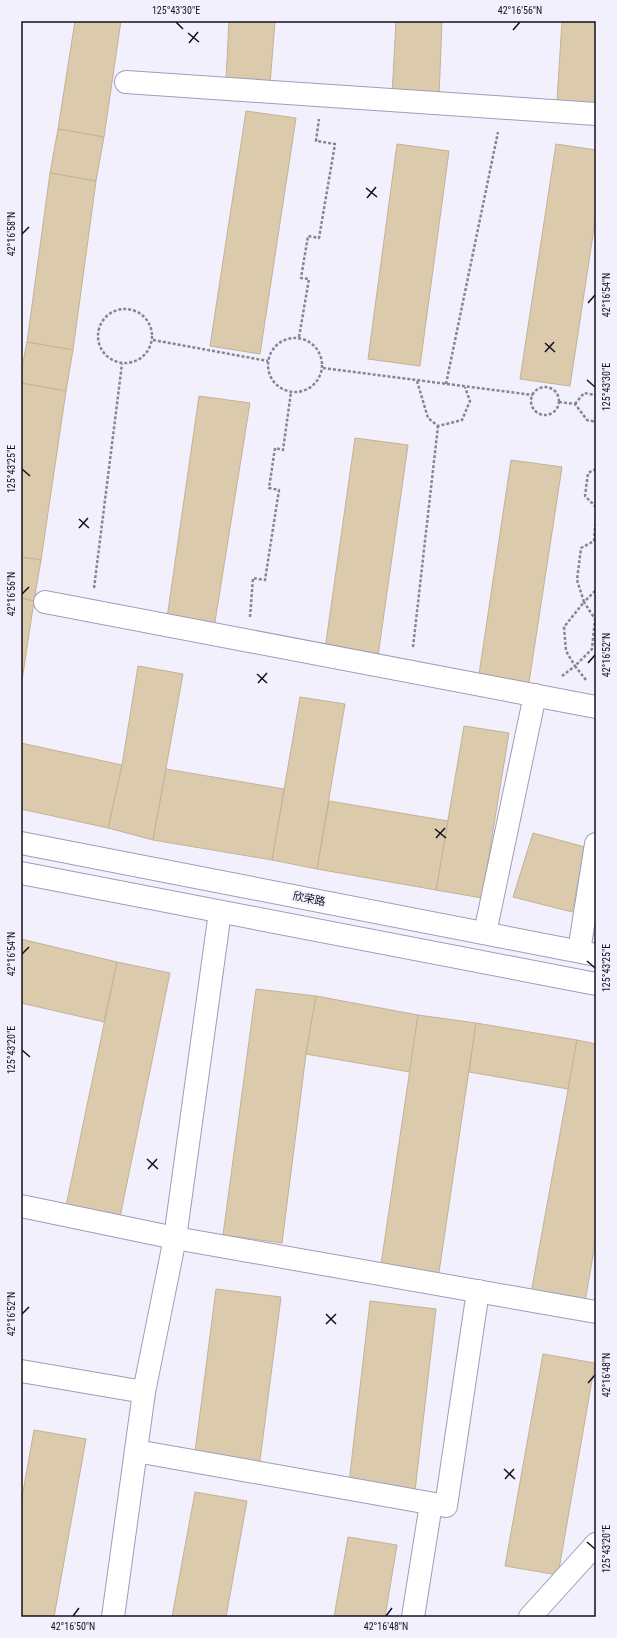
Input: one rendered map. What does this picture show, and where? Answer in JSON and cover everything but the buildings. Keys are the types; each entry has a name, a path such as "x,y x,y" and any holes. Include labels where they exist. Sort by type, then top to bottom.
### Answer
{"street":[{"path":"126,82 596,114"},
{"path":"45,602 596,707"},
{"path":"485,933 535,695"},
{"name":"欣荣路","path":"21,843 588,953"},
{"path":"588,953 596,844"},
{"path":"21,874 596,984"},
{"path":"113,1617 144,1392 174,1238 220,912"},
{"path":"21,1206 174,1238 596,1312"},
{"path":"136,1451 446,1506 478,1291"},
{"path":"21,1371 144,1392"},
{"path":"413,1617 431,1504"},
{"path":"530,1617 596,1544"}],"path":[{"path":"299,337 309,279 301,278 308,236 318,238 335,144 316,140 323,96"},
{"path":"446,384 503,108"},
{"path":"129,309 142,314 151,326 153,340 147,353 136,362 122,364 108,359 99,347 98,333 103,320 114,311 129,309"},
{"path":"299,337 312,342 321,354 323,368 317,382 306,390 291,392 278,387 269,375 268,361 273,348 285,339 299,337"},
{"path":"153,340 268,361"},
{"path":"92,611 122,364"},
{"path":"323,368 532,395"},
{"path":"417,381 428,418 438,426"},
{"path":"438,426 462,420 470,401 465,387"},
{"path":"545,387 552,389 558,394 559,402 556,409 550,414 544,415 533,408 532,395 538,389 545,387"},
{"path":"248,641 253,578 265,580 279,490 269,488 275,448 283,450 291,392"},
{"path":"575,404 584,393 596,395"},
{"path":"559,402 575,404 587,420 596,422"},
{"path":"410,671 438,426"},
{"path":"596,469 588,473 585,496 596,506"},
{"path":"596,516 594,541 596,544"},
{"path":"560,678 576,666 592,649 595,619 584,602 577,580 581,548 594,541"},
{"path":"588,682 566,651 564,627 584,602 596,590"}]}
